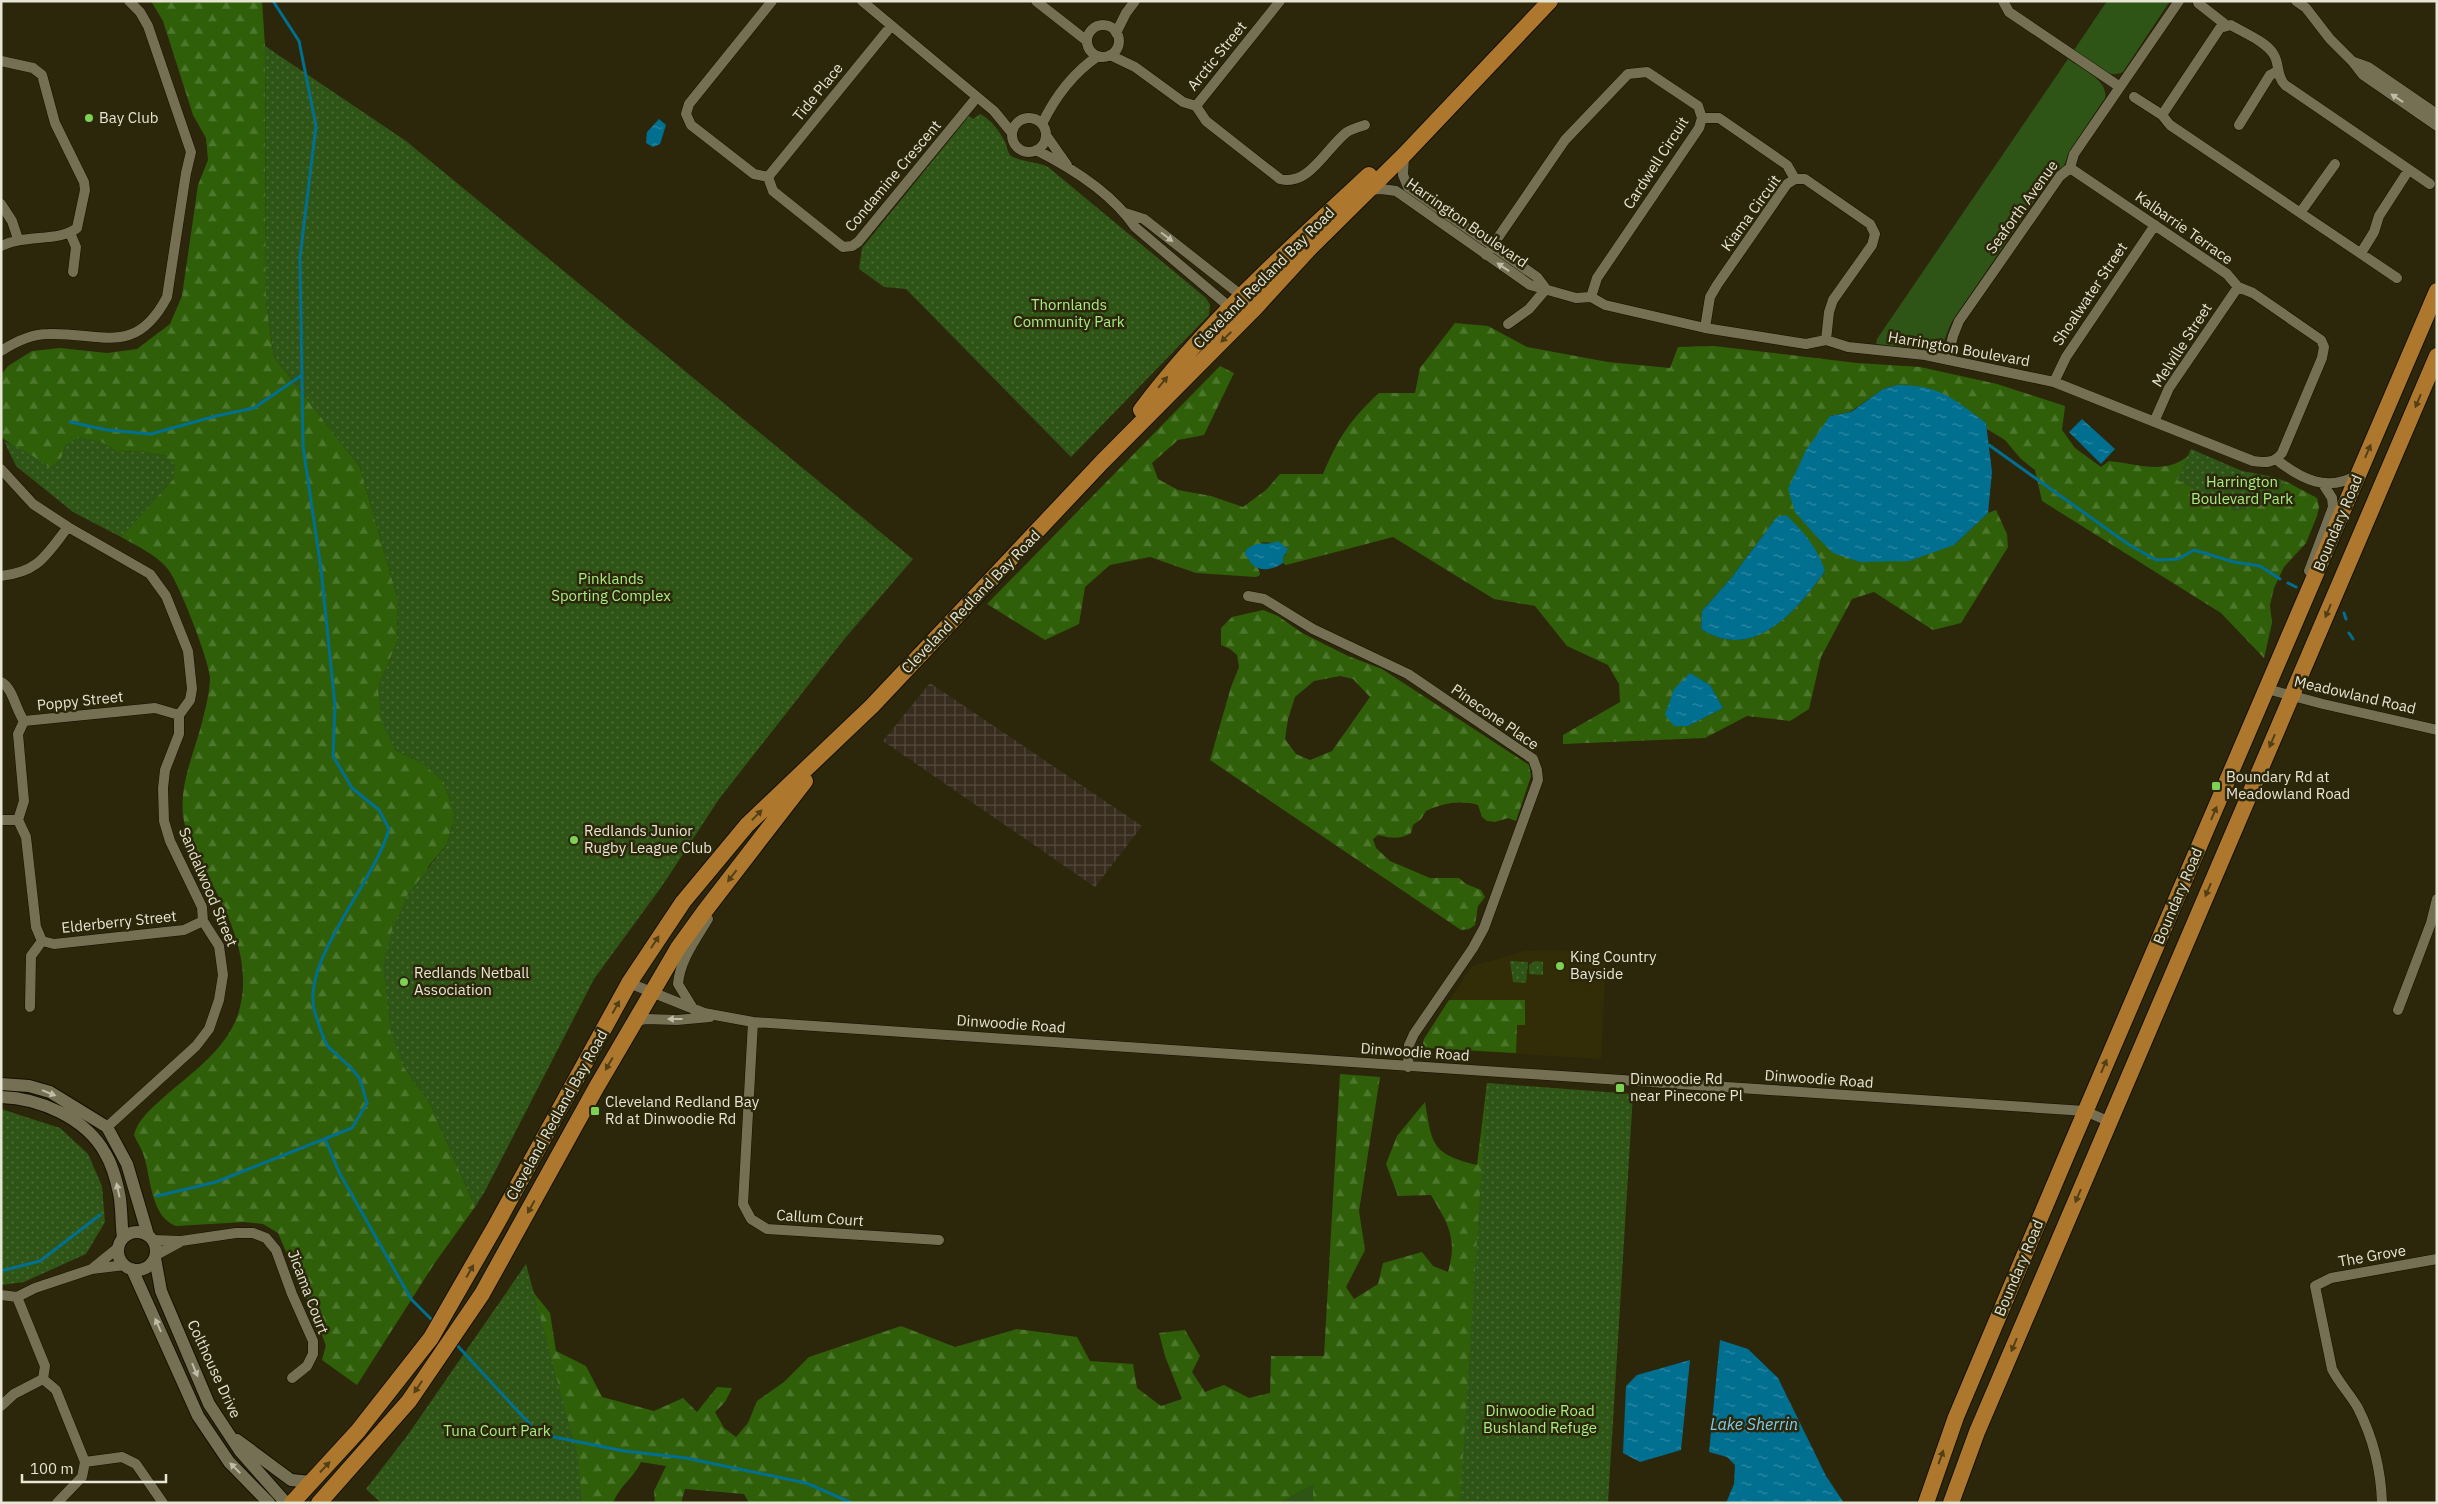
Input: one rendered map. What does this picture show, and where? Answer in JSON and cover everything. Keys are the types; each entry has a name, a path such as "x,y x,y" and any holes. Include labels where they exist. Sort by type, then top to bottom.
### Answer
{"highway":[{"name":"Cleveland Redland Bay Road","path":"292,1503 358,1431 431,1338 629,983 657,939 716,860 772,800 838,741 1102,462 1164,380 1238,314 1256,307 1310,248 1404,155 1550,1"},
{"name":"Cleveland Redland Bay Road","path":"1238,314 1243,296 1303,235 1400,147 1445,111"},
{"name":"Boundary Road","path":"1926,1503 1956,1416 2437,291"},
{"name":"Boundary Road","path":"1951,1503 1977,1432 2437,356"},
{"name":"Cleveland Redland Bay Road","path":"319,1503 409,1401 446,1347 487,1286 650,993 678,948 838,741"}],"street":[{"path":"1,351 13,344 38,335 49,334 101,339 114,339 129,335 145,326 158,313 167,297 186,173 191,152 148,26 140,12 129,1"},
{"path":"768,177 754,174 691,125 686,114 689,104 772,1"},
{"path":"862,1 994,111 1012,133 1014,143 1021,150 1036,150 1067,166 1125,213 1135,227 1238,314"},
{"path":"1036,1 1088,44 1098,56"},
{"path":"1135,1 1126,13 1116,33 1118,45 1136,67"},
{"name":"Arctic Street","path":"1196,106 1280,1"},
{"path":"2004,1 2009,12 2120,87"},
{"name":"Seaforth Avenue","path":"1947,360 1959,321 2060,176 2070,168 2074,154 2179,1"},
{"path":"2296,1 2306,8 2330,39 2363,75 2437,126"},
{"path":"2198,3 2226,25"},
{"path":"1081,68 1088,44 1096,27 1126,13"},
{"path":"2162,115 2220,28 2232,25 2271,50 2276,57 2280,80 2285,85 2408,171 2430,184"},
{"name":"Tide Place","path":"768,177 892,26"},
{"path":"1070,29 1107,26 1116,33"},
{"path":"1110,54 1118,45"},
{"path":"1042,124 1051,105 1081,68 1098,56 1110,54 1136,67 1183,102 1196,106 1206,122 1280,179 1289,182 1300,179 1347,132 1365,125"},
{"path":"1,61 33,68 42,75 55,123 84,182 85,190 77,228 70,233 18,239 1,246"},
{"path":"2353,62 2368,67 2437,114"},
{"path":"2239,125 2270,75 2278,70"},
{"name":"Cardwell Circuit","path":"1486,255 1565,140 1628,74 1636,71 1647,72 1698,106 1702,118 1699,128 1598,278 1591,297"},
{"path":"2134,97 2162,115 2170,125 2397,278"},
{"name":"Condamine Crescent","path":"768,177 773,191 837,244 843,247 852,246 977,98"},
{"path":"994,111 1019,121 1031,118 1051,105"},
{"path":"1031,118 1042,124 1046,135 1067,166"},
{"path":"1702,118 1720,118 1787,165 1794,179"},
{"path":"1012,133 1019,121"},
{"path":"1036,150 1043,144 1046,135"},
{"name":"Harrington Boulevard","path":"1404,155 1403,174 1408,187 1537,277 1546,289"},
{"path":"2300,213 2335,164"},
{"name":"Kalbarrie Terrace","path":"2070,168 2227,274 2238,287 2253,293 2321,340 2324,347 2322,358 2282,453 2277,460"},
{"path":"2361,253 2374,232 2379,216 2408,171"},
{"name":"Kiama Circuit","path":"1705,328 1710,297 1717,285 1787,184 1794,179 1805,179 1870,224 1874,234 1872,245 1833,300 1829,312 1826,340"},
{"name":"Harrington Boulevard","path":"1368,190 1396,191 1530,286 1576,298 1591,297 1605,304 1705,328 1806,344 1826,340 1848,347 1947,360 2054,382 2253,461 2270,462 2277,460"},
{"path":"1,204 12,221 18,239"},
{"path":"1125,213 1144,220 1256,307"},
{"name":"Shoalwater Street","path":"2054,382 2066,357 2154,225"},
{"path":"70,233 76,247 73,272"},
{"name":"Melville Street","path":"2154,422 2170,388 2238,287"},
{"path":"1508,324 1529,309 1546,289"},
{"path":"2277,460 2289,470 2323,484 2342,483 2359,474"},
{"name":"Sandalwood Street","path":"1,469 33,504 68,527 150,574 166,596 188,651 192,689 190,700 179,715 179,734 165,770 163,788 164,821 170,841 202,907 203,921 219,946 222,966 220,1000 208,1029 196,1046 107,1127"},
{"path":"2283,652 2285,635 2333,507 2332,498 2323,484"},
{"path":"1,576 19,574 30,570 41,560 68,527"},
{"name":"Pinecone Place","path":"1248,596 1264,599 1313,630 1408,674 1533,759 1537,770 1538,780 1484,928 1473,948 1414,1034 1409,1045 1408,1067"},
{"path":"1,682 11,689 16,710 24,721"},
{"name":"Meadowland Road","path":"2267,689 2437,730"},
{"name":"Poppy Street","path":"18,820 24,801 18,734 24,721 155,708 179,715"},
{"path":"1,820 18,820"},
{"name":"Elderberry Street","path":"18,820 26,837 36,927 42,941 54,944 184,930 203,921"},
{"path":"694,1010 678,984 681,965 708,919 719,893"},
{"path":"2398,1010 2434,924 2437,898"},
{"path":"30,1007 31,956 42,941"},
{"name":"Dinwoodie Road","path":"629,983 650,993 716,1017 754,1022 2085,1111 2110,1122"},
{"name":"Dinwoodie Road","path":"634,1022 646,1018 678,1020 716,1017"},
{"name":"Callum Court","path":"754,1022 743,1204 751,1219 767,1229 940,1240"},
{"path":"1,1084 29,1086 50,1092 107,1127 127,1164 150,1237 156,1248 156,1257 146,1268 92,1269 35,1288 17,1297 1,1295"},
{"path":"1,1097 30,1100 74,1120 96,1138 106,1153 120,1194 121,1243 119,1257 128,1267 198,1416 228,1462 269,1503"},
{"path":"96,1138 107,1127"},
{"path":"92,1269 130,1233 139,1232 150,1237"},
{"name":"Jicama Court","path":"150,1237 181,1241 236,1233 253,1234 266,1238 276,1250 292,1294 313,1341 313,1354 307,1366 292,1378"},
{"name":"Jicama Court","path":"156,1257 181,1241"},
{"name":"Colthouse Drive","path":"156,1257 161,1291 209,1404 240,1452 286,1503"},
{"name":"The Grove","path":"2382,1503 2382,1482 2378,1460 2357,1406 2337,1380 2332,1369 2315,1286 2331,1278 2437,1260"},
{"path":"17,1297 45,1366 43,1379"},
{"path":"1,1406 14,1394 43,1379"},
{"path":"43,1379 56,1390 85,1462 82,1477 57,1503"},
{"path":"225,1431 291,1480 311,1482"},
{"path":"85,1462 122,1457 136,1464 163,1503"}],"shaded area":[{"path":"930,683 1142,826 1095,887 883,741"},
{"name":"King Country Bayside","path":"1557,950 1606,957 1601,1059 1426,1048 1423,1044 1424,1039 1472,966 1525,951"}],"green space":[{"path":"151,1 262,1 265,46 266,302 274,357 360,467 398,600 397,642 378,688 395,750 423,763 444,782 455,815 447,844 428,867 403,1066 430,1103 475,1207 434,1264 357,1385 322,1360 326,1345 278,1233 263,1224 244,1222 176,1226 168,1221 161,1215 153,1196 144,1156 134,1135 146,1115 208,1059 227,1037 239,1011 243,977 238,944 233,928 219,897 191,845 184,821 183,794 185,780 208,696 210,677 208,668 192,621 172,575 157,559 121,537 174,478 166,456 140,451 117,452 100,441 66,444 61,459 50,468 1,436 1,375 8,366 32,351 60,348 107,353 137,349 170,324 182,296 198,185 208,160 206,138 193,115 163,21"},
{"path":"2107,1 2170,1 2123,72 2117,74 2110,74 2097,68 2074,50"},
{"name":"Pinklands Sporting Complex","path":"265,46 406,141 913,559 846,637 719,799 662,886 594,979 475,1207 430,1103 403,1066 390,1030 383,964 393,927 408,894 447,844 455,815 444,782 423,763 395,750 381,720 378,688 397,642 398,600 360,467 274,357 266,302"},
{"path":"2068,59 2098,80 2103,86 2105,98 2070,150 2064,166 2054,172 1951,323 1942,346 1931,350 1876,344 1877,339"},
{"name":"Thornlands Community Park","path":"980,114 988,119 998,131 1010,155 1017,159 1048,167 1206,298 1210,305 1209,315 1071,457 906,289 884,287 859,269 862,248 969,116 973,119"},
{"path":"1455,323 1488,326 1527,347 1608,362 1670,368 1678,347 1714,346 1857,363 1920,367 1997,384 2065,406 2062,430 2075,448 2101,467 2109,461 2162,467 2181,461 2190,454 2222,493 2274,502 2285,481 2317,498 2319,507 2306,543 2284,567 2274,588 2270,605 2272,623 2264,658 2221,613 2042,501 2035,470 2021,459 2005,440 1987,429 1986,423 1897,385 1883,389 1850,412 1830,416 1954,545 1988,513 1996,510 2007,534 2008,547 1961,623 1933,630 1874,592 1852,599 1821,657 1809,709 1790,721 1747,716 1705,738 1563,744 1563,735 1620,702 1619,684 1608,665 1567,646 1535,606 1494,599 1393,537 1286,565 1283,563 1283,558 1286,554 1273,543 1263,542 1249,557 1259,570 1260,575 1256,577 1196,573 1150,557 1110,565 1085,587 1079,624 1045,640 987,604 1220,366 1234,373 1204,435 1178,440 1152,463 1158,479 1178,490 1211,496 1243,507 1266,490 1280,474 1323,474 1340,439 1360,412 1379,393 1415,393 1420,368","holes":["1773,522 1825,571 1801,602 1787,616 1772,628 1756,636 1738,640 1720,638 1701,629 1702,611 1732,577","1689,673 1710,685 1723,708 1688,726"]},
{"path":"79,437 100,441 117,452 140,451 166,456 175,465 174,478 121,537 73,512 16,466 4,441 27,452 50,468 61,459 66,444"},
{"name":"Harrington Boulevard Park","path":"2191,449 2242,471 2285,481 2274,502 2233,512 2222,493 2208,497 2177,480"},
{"path":"1263,610 1278,616 1302,633 1348,656 1382,669 1529,765 1531,776 1516,821 1508,818 1495,822 1487,821 1482,817 1478,805 1452,803 1426,811 1421,819 1413,825 1411,833 1403,837 1395,838 1378,835 1373,839 1376,848 1390,861 1430,878 1459,878 1466,884 1481,890 1485,897 1478,906 1475,925 1469,929 1461,930 1210,760 1231,687 1239,667 1237,655 1221,645 1221,628 1232,617","holes":["1340,676 1353,679 1370,697 1332,751 1310,760 1296,754 1285,739 1288,719 1295,697 1314,681"]},
{"path":"1510,961 1528,962 1526,983 1513,982"},
{"path":"1535,961 1543,962 1543,975 1529,974 1529,965"},
{"path":"1449,1000 1525,1000 1525,1025 1517,1025 1516,1053 1426,1048 1423,1044 1424,1039"},
{"path":"1340,1074 1380,1077 1359,1211 1365,1250 1346,1287 1354,1299 1378,1284 1383,1263 1422,1252 1433,1266 1448,1272 1452,1250 1450,1232 1437,1205 1431,1195 1398,1196 1386,1164 1397,1136 1425,1102 1430,1128 1437,1146 1451,1157 1477,1165 1487,1083 1629,1104 1540,1503 1313,1503 1313,1485 1280,1503 749,1503 744,1494 685,1489 681,1503 655,1503 654,1491 666,1466 641,1462 619,1491 613,1503 496,1503 526,1283 550,1313 556,1351 586,1366 602,1397 654,1411 683,1398 697,1412 717,1387 732,1388 725,1402 715,1412 724,1428 736,1437 748,1423 757,1401 784,1382 809,1357 901,1326 955,1347 1017,1329 1077,1337 1090,1361 1133,1364 1137,1388 1161,1406 1182,1399 1165,1356 1159,1333 1185,1330 1200,1356 1192,1372 1205,1392 1224,1385 1249,1398 1270,1393 1271,1356 1324,1356"},
{"name":"Dinwoodie Road Bushland Refuge","path":"1487,1083 1633,1094 1608,1503 1460,1503"},
{"path":"1,1109 60,1128 88,1154 102,1186 105,1222 86,1254 24,1282 1,1285"},
{"name":"Tuna Court Park","path":"526,1264 578,1457 582,1503 381,1503 366,1489 407,1436"},
{"path":"1313,1485 1313,1503 1280,1503"}],"water":[{"path":"659,119 666,125 660,144 653,147 646,143 647,132"},
{"path":"1897,385 1925,388 1946,395 1986,423 1992,472 1988,513 1954,545 1909,561 1860,562 1833,553 1815,535 1795,512 1788,489 1806,450 1830,416 1851,412 1883,389"},
{"path":"2082,419 2115,449 2101,464 2069,432"},
{"path":"1786,515 1809,540 1822,562 1825,571 1814,586 1787,616 1772,628 1756,636 1738,640 1720,638 1701,629 1702,611 1732,577 1777,517"},
{"path":"1278,541 1288,549 1283,558 1283,563 1276,567 1263,569 1256,567 1245,555 1246,550 1255,545"},
{"path":"1690,673 1710,685 1723,708 1688,726 1674,726 1665,715 1674,689"},
{"name":"Lake Sherrin","path":"1720,1340 1748,1349 1778,1378 1826,1476 1844,1503 1726,1503 1734,1484 1735,1465 1727,1457 1709,1452"},
{"path":"1690,1360 1681,1450 1640,1462 1623,1453 1626,1386 1637,1375"}],"waterway":[{"path":"157,1196 216,1182 352,1128 367,1103 359,1078 325,1041 315,1013 313,993 318,970 328,946 381,850 389,829 379,810 352,788 333,756 335,705 321,569 303,446 300,257 316,126 299,41 273,1"},
{"path":"70,422 107,430 151,434 216,416 254,408 302,375"},
{"path":"1989,445 2128,544 2156,560 2178,559 2194,550 2234,562 2260,566 2280,579"},
{"path":"2288,583 2296,587"},
{"path":"2344,613 2346,619"},
{"path":"2349,633 2353,639"},
{"path":"325,1139 340,1174 411,1299 434,1322"},
{"path":"1,1271 40,1261 100,1215"},
{"path":"454,1342 539,1434 624,1451 686,1458 806,1483 852,1503"}],"place":[{"name":"Bay Club","path":"89,118"},
{"name":"Boundary Rd at Meadowland Road","path":"2216,786"},
{"name":"Redlands Junior Rugby League Club","path":"574,840"},
{"name":"King Country Bayside","path":"1560,966"},
{"name":"Redlands Netball Association","path":"404,982"},
{"name":"Dinwoodie Rd near Pinecone Pl","path":"1620,1088"},
{"name":"Cleveland Redland Bay Rd at Dinwoodie Rd","path":"595,1111"}]}
